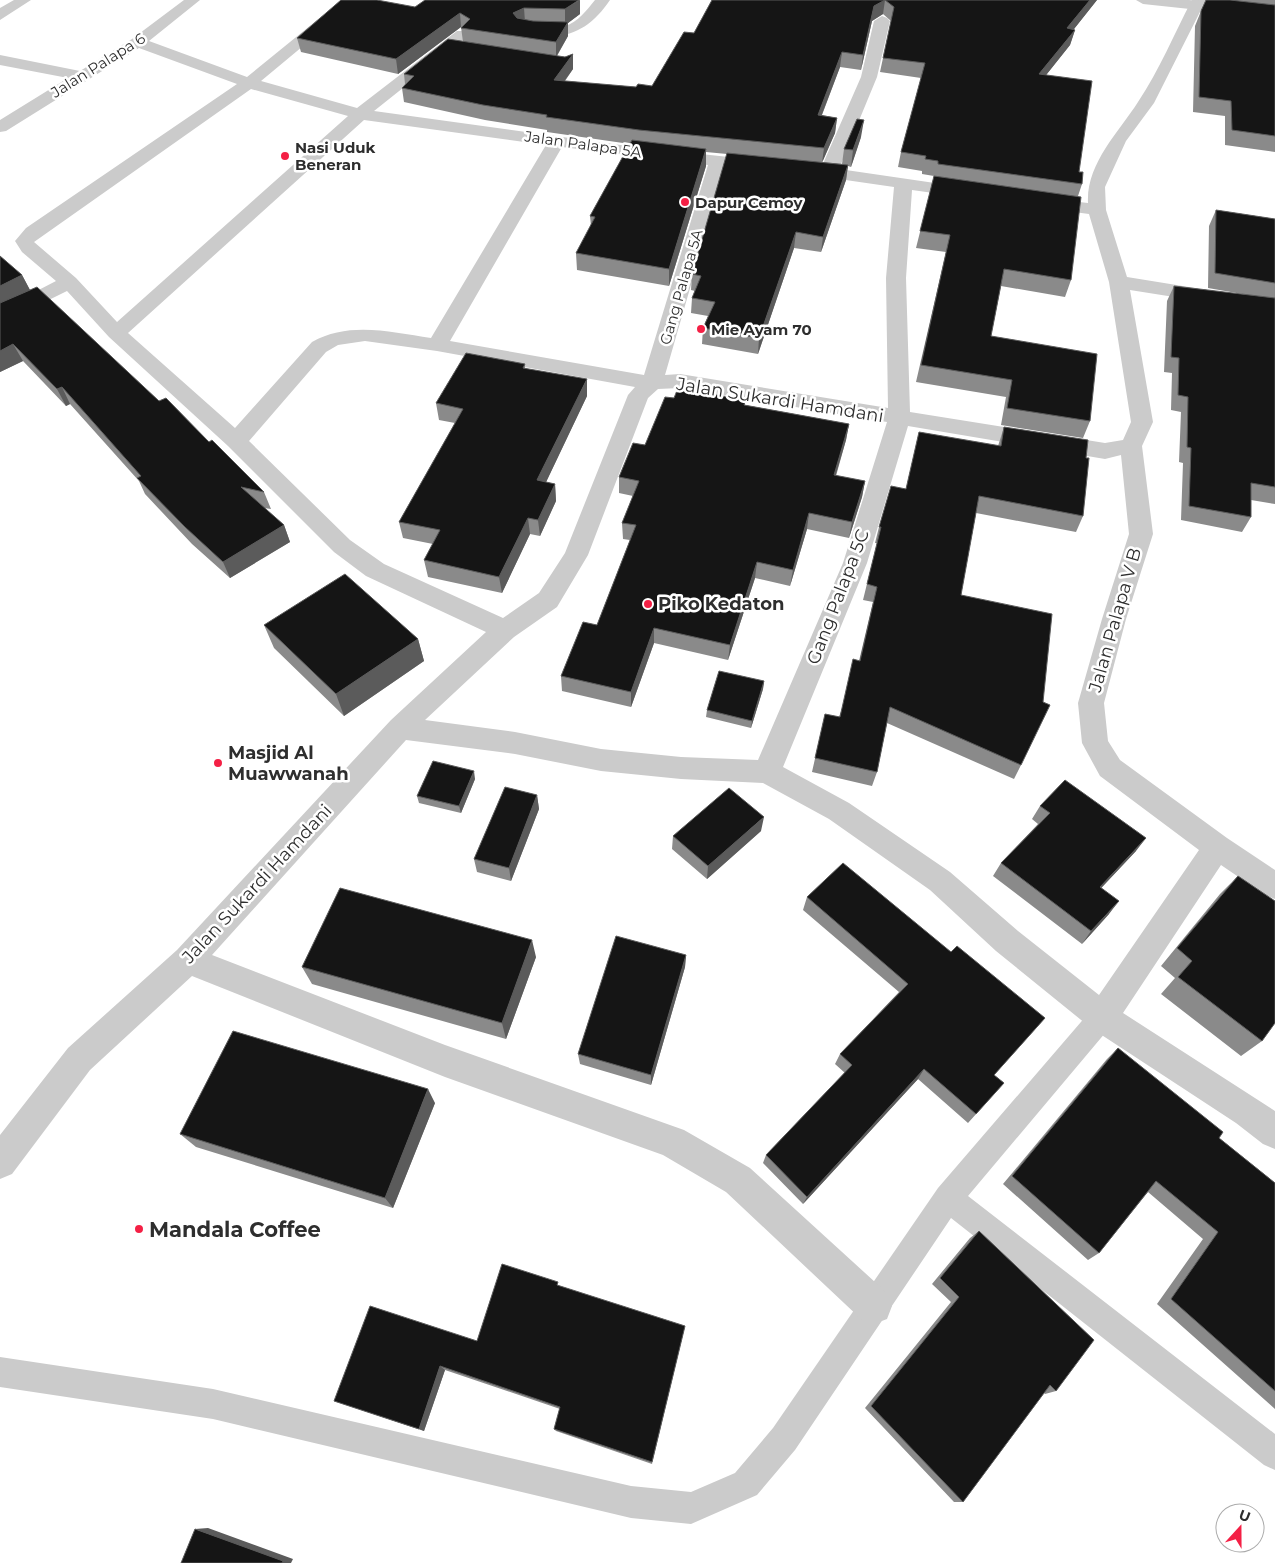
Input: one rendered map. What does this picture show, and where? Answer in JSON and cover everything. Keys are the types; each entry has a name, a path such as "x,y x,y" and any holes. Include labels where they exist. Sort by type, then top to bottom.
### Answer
{"street":[{"path":"0,15 24,0"},
{"name":"Jalan Palapa 6","path":"0,127 138,42 193,0"},
{"path":"524,28 558,33 568,32 589,18 603,0"},
{"path":"1143,0 1197,3 1275,13"},
{"path":"1131,446 1142,422 1119,282 1097,210 1096,187 1118,140 1146,103 1197,3"},
{"path":"339,10 249,83 24,241 29,248 69,282 116,333 236,441 342,546 376,570 505,630"},
{"path":"829,171 869,77 882,21"},
{"name":"Jalan Palapa 5A","path":"138,42 249,83 360,114 634,152 773,166"},
{"path":"116,333 360,114 446,47 463,42"},
{"path":"0,60 80,76"},
{"path":"437,345 558,140"},
{"name":"Gang Palapa 5A","path":"652,383 718,161"},
{"path":"792,168 829,171 990,196"},
{"name":"Gang Palapa 5C","path":"767,772 854,563 899,418 896,278 904,184"},
{"path":"1029,201 1097,210"},
{"path":"0,318 69,282"},
{"path":"1119,282 1275,307"},
{"path":"236,441 319,347 333,339 365,335 437,345 652,383"},
{"name":"Jalan Sukardi Hamdani","path":"0,1162 79,1059 188,960 400,728 505,630 548,600 576,555 639,395 652,383 680,381 1105,451 1131,446"},
{"name":"Jalan Palapa V B","path":"1131,446 1141,534 1091,703 1095,743 1110,768 1217,847 1275,886"},
{"path":"400,728 516,743 600,760 681,768 767,772 839,811 940,881 1007,941 1102,1017 1248,1110 1275,1132"},
{"path":"1102,1017 1217,847"},
{"path":"188,960 445,1061 672,1142 738,1180 874,1306"}],"lane":[{"path":"0,1372 213,1404 631,1502 691,1508 746,1484 784,1439 948,1198 1102,1017"},
{"path":"948,1198 1275,1454"}],"building":[{"path":"341,0 377,0 415,7 425,0 579,0 565,9 524,8 513,13 517,18 533,21 568,22 556,42 461,28 470,19 460,13 396,59 297,38"},
{"path":"712,0 885,0 874,6 863,55 842,52 818,115 837,118 824,148 639,130 546,117 547,115 483,105 402,88 414,76 404,74 448,39 565,57 573,54 554,80 636,87 638,84 652,86 684,32 694,33"},
{"path":"885,0 1090,0 1067,28 1075,30 1039,74 1092,81 1079,172 1083,172 1082,184 938,164 938,161 925,159 926,156 901,152 925,63 883,58 894,7"},
{"path":"1206,0 1230,0 1275,5 1275,136 1232,130 1231,101 1199,97 1201,11"},
{"path":"857,119 864,120 853,150 844,149"},
{"path":"632,140 706,149 669,269 576,253 595,217 590,216"},
{"path":"727,153 848,165 823,237 796,232 759,338 703,328 715,302 692,298 701,276 692,274"},
{"path":"934,176 1081,197 1071,280 1004,269 991,336 1097,354 1090,421 1007,408 1012,380 921,365 950,235 920,231"},
{"path":"1216,210 1275,219 1275,283 1215,273"},
{"path":"0,256 22,275 0,286"},
{"path":"1174,286 1275,298 1275,487 1251,483 1251,517 1189,506 1191,448 1187,447 1188,397 1178,395 1179,358 1171,357"},
{"path":"37,287 159,401 166,398 209,442 212,440 264,492 241,487 284,525 223,562 185,527 137,478 141,476 62,387 57,389 13,344 0,351 0,303"},
{"path":"466,353 525,364 523,368 587,379 537,480 555,484 538,520 528,518 499,577 424,560 440,530 399,522 463,409 436,403"},
{"path":"678,388 745,400 744,405 849,424 834,475 865,481 852,522 809,513 793,570 757,562 730,645 654,628 631,692 561,676 583,622 597,625 636,525 622,523 639,481 619,477 633,443 645,445 665,397 674,398"},
{"path":"1004,427 1088,440 1086,458 1089,458 1083,516 979,496 961,595 1052,614 1043,702 1050,705 1021,765 890,707 877,772 815,758 825,714 840,717 853,659 860,661 877,587 867,584 881,527 879,527 891,486 906,489 919,432 1001,446"},
{"path":"345,574 418,639 336,694 264,625"},
{"path":"719,671 764,681 752,721 707,710"},
{"path":"433,761 474,771 459,806 417,796"},
{"path":"1065,780 1146,838 1100,887 1119,901 1091,931 1001,863 1050,813 1040,806"},
{"path":"505,787 537,795 509,868 474,859"},
{"path":"729,788 764,817 708,866 673,836"},
{"path":"843,863 951,952 957,946 1045,1018 994,1075 1004,1083 976,1114 924,1069 807,1197 766,1155 852,1065 840,1054 908,984 807,897"},
{"path":"1238,876 1275,901 1275,1023 1262,1041 1178,977 1192,961 1177,948"},
{"path":"340,888 532,940 502,1023 302,967"},
{"path":"616,936 686,955 651,1075 578,1054"},
{"path":"233,1031 428,1089 385,1198 180,1134"},
{"path":"1118,1048 1223,1132 1219,1138 1275,1183 1275,1391 1171,1299 1218,1232 1156,1181 1099,1253 1012,1176"},
{"path":"979,1231 1094,1340 1056,1391 1050,1385 963,1502 871,1406 959,1297 940,1278"},
{"path":"502,1264 558,1282 557,1285 685,1326 652,1462 554,1429 560,1407 440,1366 419,1429 334,1401 370,1306 477,1341"},
{"path":"195,1529 283,1561 282,1563 181,1563"}],"place":[{"name":"Nasi Uduk Beneran","path":"285,156"},
{"name":"Dapur Cemoy","path":"685,202"},
{"name":"Mie Ayam 70","path":"701,329"},
{"name":"Piko Kedaton","path":"648,604"},
{"name":"Masjid Al Muawwanah","path":"218,763"},
{"name":"Mandala Coffee","path":"139,1229"}]}
